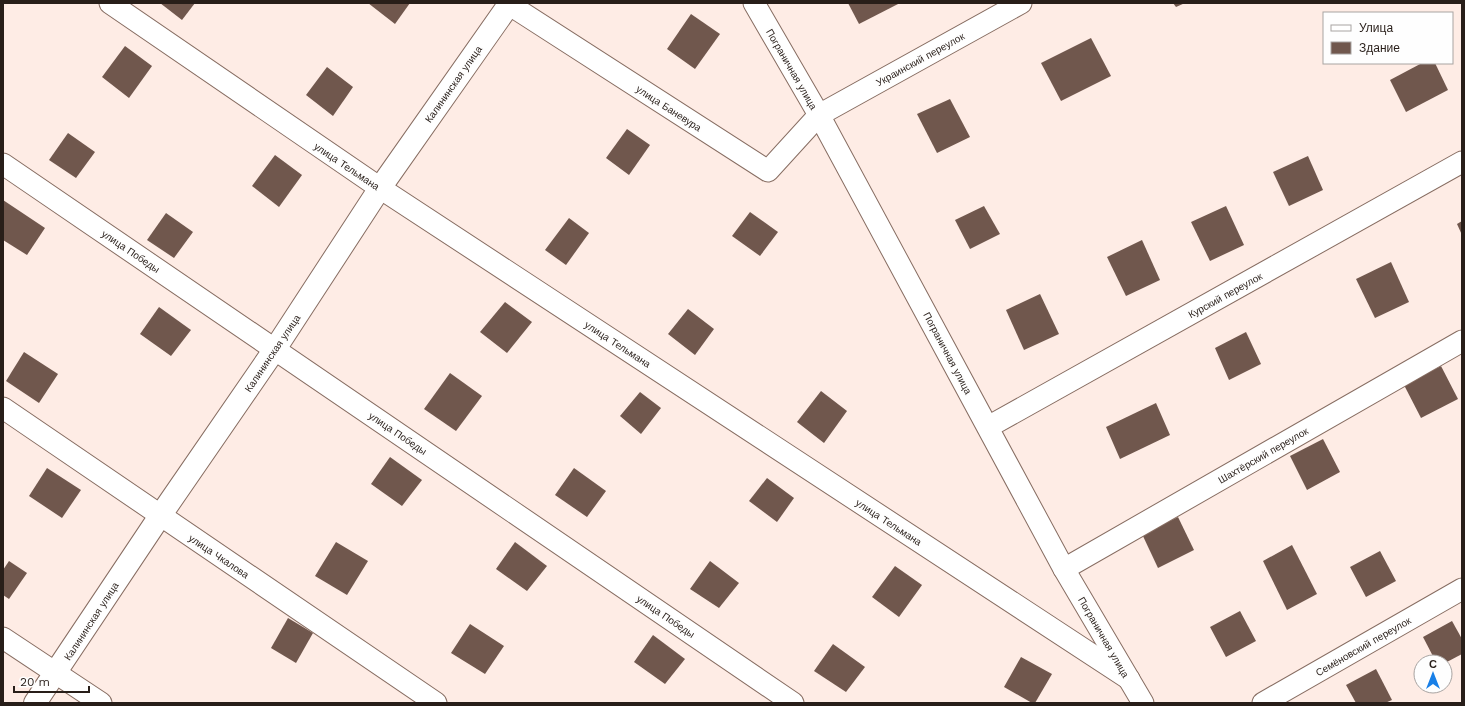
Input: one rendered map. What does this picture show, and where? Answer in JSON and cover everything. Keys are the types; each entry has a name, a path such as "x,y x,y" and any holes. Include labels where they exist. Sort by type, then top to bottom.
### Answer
{"main road":[{"name":"Калининская улица","path":"35,703 57,673 160,516 275,349 380,188 509,4"}],"street":[{"name":"улица Тельмана","path":"110,3 380,188 1129,680"},
{"name":"Пограничная улица","path":"754,3 819,115 1064,569 1143,703"},
{"name":"Украинский переулок","path":"819,115 1021,3"},
{"name":"улица Баневура","path":"509,4 768,171 819,115"},
{"name":"Курский переулок","path":"988,427 1462,162"},
{"name":"улица Победы","path":"3,164 793,703"},
{"name":"Шахтёрский переулок","path":"1064,569 1462,341"},
{"name":"улица Чкалова","path":"3,408 436,703"},
{"name":"Семёновский переулок","path":"1263,703 1462,589"},
{"path":"3,638 101,703"}],"building":[{"path":"160,3 195,3 182,20"},
{"path":"368,3 410,3 395,24"},
{"path":"848,3 900,3 859,24"},
{"path":"1173,3 1185,3 1176,7"},
{"path":"691,14 720,34 695,69 667,49"},
{"path":"1091,38 1111,76 1061,101 1041,63"},
{"path":"125,46 152,66 129,98 102,77"},
{"path":"1420,64 1435,64 1448,90 1406,112 1390,80"},
{"path":"327,67 353,87 333,116 306,95"},
{"path":"950,99 970,137 937,153 917,114"},
{"path":"627,129 650,145 629,175 606,158"},
{"path":"68,133 95,152 76,178 49,160"},
{"path":"275,155 302,175 279,207 252,186"},
{"path":"1308,156 1323,190 1289,206 1273,172"},
{"path":"3,200 45,228 27,255 3,240"},
{"path":"984,206 1000,234 970,249 955,220"},
{"path":"1226,206 1244,245 1210,261 1191,222"},
{"path":"750,212 778,232 760,256 732,236"},
{"path":"166,213 193,232 174,258 147,240"},
{"path":"569,218 589,233 566,265 545,250"},
{"path":"1462,221 1462,235 1457,224"},
{"path":"1142,240 1160,280 1126,296 1107,257"},
{"path":"1391,262 1409,302 1375,318 1356,279"},
{"path":"1040,294 1059,334 1024,350 1006,310"},
{"path":"505,302 532,322 507,353 480,332"},
{"path":"159,307 191,330 171,356 140,334"},
{"path":"688,309 714,329 695,355 668,334"},
{"path":"1246,332 1261,364 1229,380 1215,348"},
{"path":"24,352 58,374 39,403 6,381"},
{"path":"1441,366 1458,399 1421,418 1404,385"},
{"path":"450,373 482,396 456,431 424,409"},
{"path":"821,391 847,411 824,443 797,422"},
{"path":"640,392 661,408 641,434 620,416"},
{"path":"1156,403 1170,435 1120,459 1106,427"},
{"path":"1323,439 1340,472 1307,490 1290,456"},
{"path":"390,457 422,480 402,506 371,484"},
{"path":"47,468 81,490 62,518 29,496"},
{"path":"574,468 606,491 587,517 555,495"},
{"path":"767,478 794,498 777,522 749,501"},
{"path":"1178,517 1194,550 1158,568 1142,534"},
{"path":"336,542 368,561 347,595 315,576"},
{"path":"515,542 547,566 527,591 496,569"},
{"path":"1292,545 1317,594 1287,610 1263,561"},
{"path":"1380,551 1396,581 1366,597 1350,567"},
{"path":"9,561 27,573 9,599 3,595 3,570"},
{"path":"710,561 739,583 719,608 690,589"},
{"path":"895,566 922,585 899,617 872,597"},
{"path":"1240,611 1256,641 1226,657 1210,627"},
{"path":"288,618 313,633 296,663 271,648"},
{"path":"1452,621 1462,639 1462,654 1453,659 1453,654 1432,654 1423,637"},
{"path":"470,624 504,646 485,674 451,653"},
{"path":"653,635 685,659 665,684 634,662"},
{"path":"833,644 865,667 846,692 814,671"},
{"path":"1021,657 1052,674 1035,703 1032,703 1004,687"},
{"path":"1376,669 1392,700 1385,703 1356,703 1346,685"}]}
